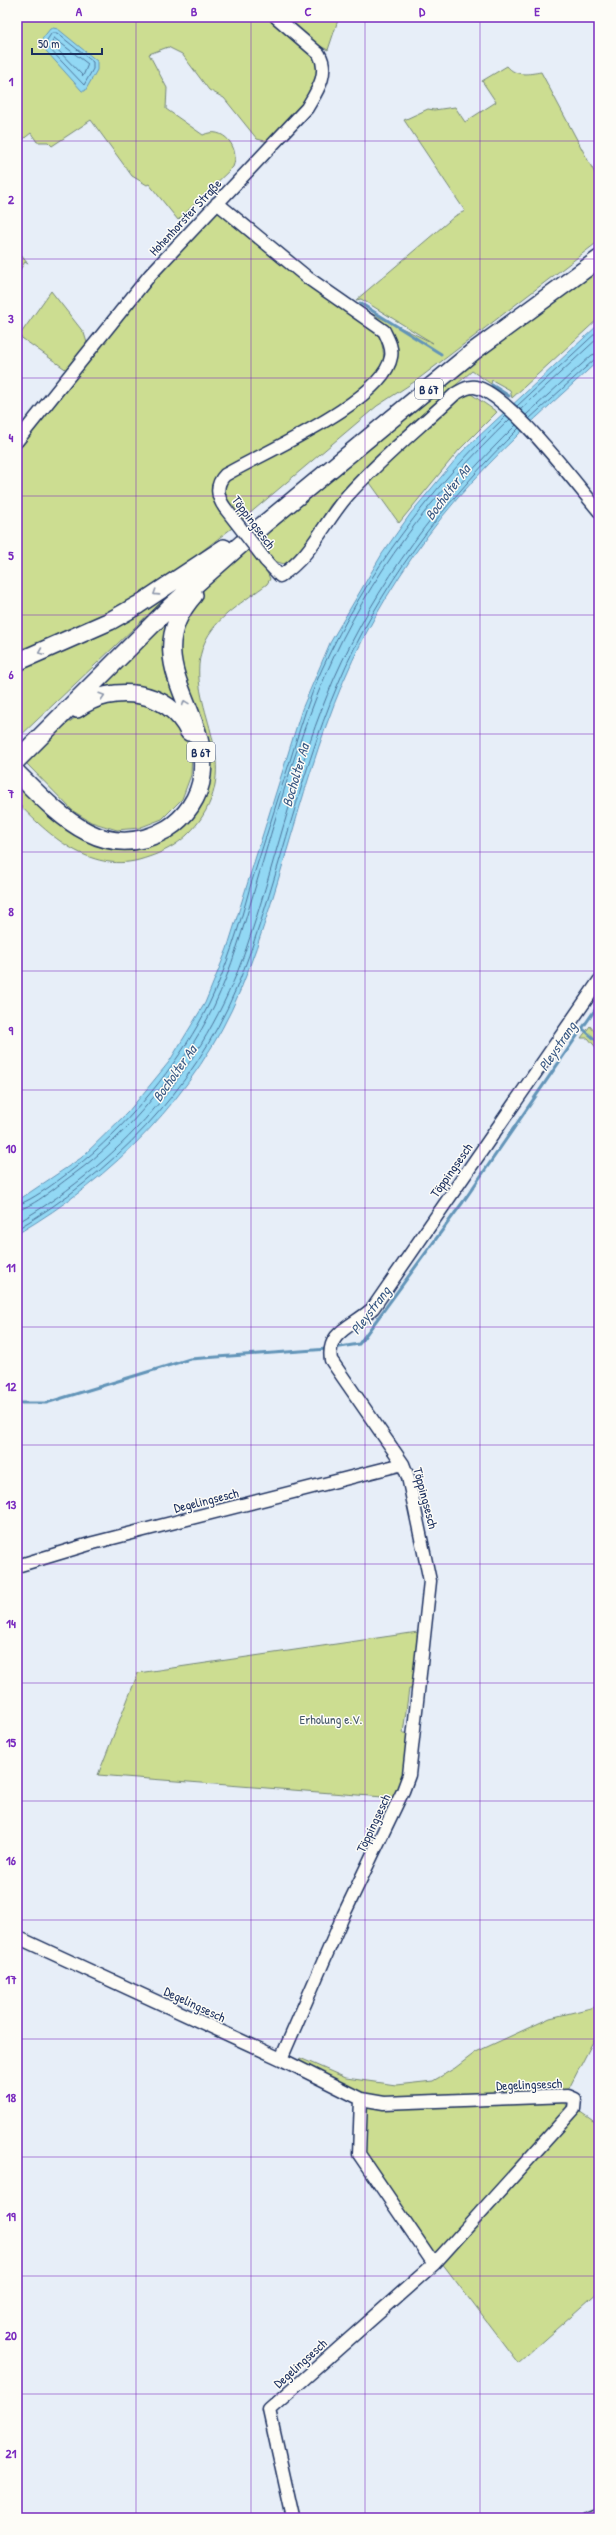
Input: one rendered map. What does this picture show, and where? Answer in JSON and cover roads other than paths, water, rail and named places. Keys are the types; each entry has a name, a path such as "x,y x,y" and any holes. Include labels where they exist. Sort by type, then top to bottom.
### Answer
{"highway":[{"name":"B 67","path":"18,757 166,602 323,463 410,392 599,250"},
{"name":"B 67","path":"18,757 170,607 263,525 474,351 599,259"},
{"name":"B 67","path":"18,757 38,789 76,826 96,836 116,842 138,841 157,834 174,824 188,810 198,793 202,775 202,756 173,668 172,646 174,624 186,603 201,586 263,525"},
{"name":"B 67","path":"17,662 75,638 121,615 236,540"},
{"name":"B 67","path":"17,773 78,821 116,835 132,835 165,822 181,808 193,791 197,767 194,744 177,714 162,703 142,694 124,693 103,695 84,704 18,757"}],"street":[{"name":"Hohenhorster Straße","path":"17,441 150,275 307,108 323,75 324,68 319,54 276,17"},
{"name":"Töppingsesch","path":"217,202 308,278 384,331 390,344 391,357 379,379 353,401 298,438 225,475 219,484 218,492 225,508 266,561 280,576 290,570 312,547 349,494 455,394 464,388 474,387 505,404 532,432 599,511"},
{"name":"Töppingsesch","path":"281,2059 344,1914 400,1798 409,1775 430,1581 408,1477 402,1464 331,1360 329,1349 333,1337 361,1319 373,1308 599,981"},
{"name":"Degelingsesch","path":"17,1566 120,1536 402,1464"},
{"name":"Degelingsesch","path":"17,1937 281,2059 361,2098 384,2103 568,2096 575,2099 574,2109 434,2264 269,2410 293,2518"},
{"path":"361,2098 359,2154 434,2264"},
{"path":"589,2518 599,2514"}],"water":[{"path":"50,29 58,29 97,61 97,70 85,91 82,91 39,43"},
{"name":"Bocholter Aa","path":"599,324 599,360 535,418 489,464 458,498 413,556 363,639 343,682 326,725 311,769 271,903 240,991 222,1029 201,1065 176,1098 148,1130 118,1160 86,1187 52,1212 17,1234 17,1201 81,1158 128,1112 169,1062 205,1003 227,949 302,709 330,643 382,554 411,513 462,452"}],"waterway":[{"path":"360,303 441,354"},
{"path":"492,385 509,396"},
{"name":"Pleystrang","path":"334,1348 359,1344 463,1202 599,1004"},
{"path":"582,1028 599,1043"},
{"name":"Pleystrang","path":"17,1403 46,1403 190,1359 328,1349"}],"park label":[{"name":"Erholung e.V.","path":"331,1719"}]}
